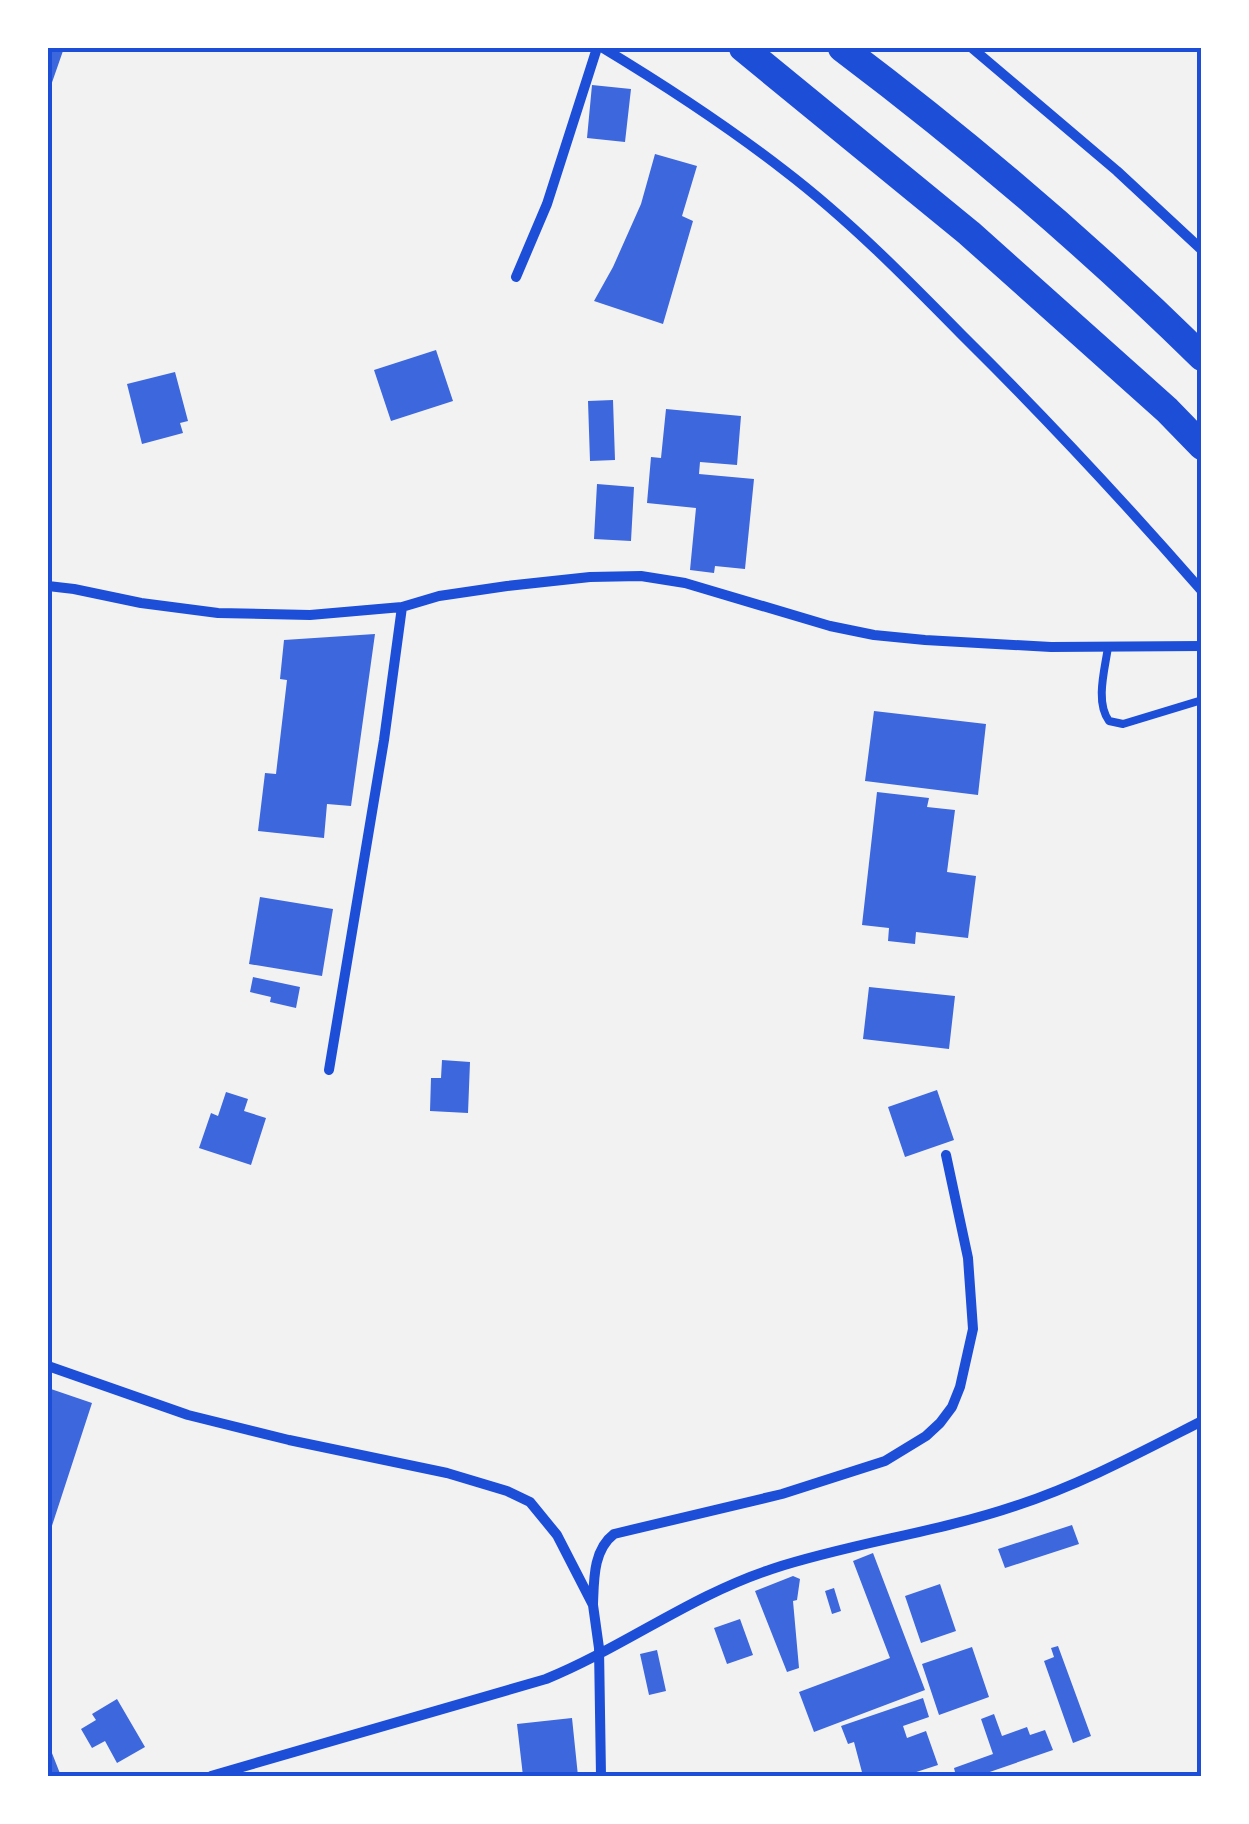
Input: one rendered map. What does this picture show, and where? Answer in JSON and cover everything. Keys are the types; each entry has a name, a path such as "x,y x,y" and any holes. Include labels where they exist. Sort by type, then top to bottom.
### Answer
{"highway":[{"path":"743,48 968,232 1202,446"},
{"path":"842,48 1036,204 1202,356"}],"street":[{"path":"516,277 547,204 600,48 698,108 774,163 872,246 1129,506 1202,591"},
{"path":"972,48 1116,170 1202,250"},
{"path":"48,586 218,613 310,616 402,607 440,596 508,586 641,576 685,583 815,622 925,640 1108,647 1202,646"},
{"path":"329,1070 402,607"},
{"path":"601,1776 600,1656 592,1605 604,1544 614,1534 782,1494 874,1464 904,1451 940,1423 952,1407 973,1330 968,1258 946,1155"},
{"path":"48,1366 230,1427 430,1469 507,1490 530,1502 543,1516 592,1605"},
{"path":"211,1776 546,1679 600,1656 742,1580 799,1561 1014,1507 1112,1467 1202,1420"}],"lane":[{"path":"1108,647 1102,700 1110,721 1122,724 1202,700"}],"building":[{"path":"48,48 64,48 48,94"},
{"path":"592,85 631,89 625,142 587,138"},
{"path":"655,154 697,166 682,216 693,221 663,324 594,301 641,204"},
{"path":"436,350 453,401 391,421 374,370"},
{"path":"175,372 188,421 180,423 183,433 142,444 127,384"},
{"path":"613,400 615,460 590,461 588,401"},
{"path":"666,409 741,416 737,465 700,462 699,474 754,479 745,569 715,566 714,573 690,570 696,508 647,503 651,457 661,458"},
{"path":"597,484 634,487 631,541 594,539"},
{"path":"375,634 351,806 327,804 324,838 258,831 265,773 276,774 287,680 280,679 284,640"},
{"path":"874,711 986,724 978,795 865,781"},
{"path":"877,792 929,798 927,807 955,810 947,872 976,876 968,938 916,932 915,944 888,941 889,928 862,925"},
{"path":"260,897 333,909 322,976 249,964"},
{"path":"253,977 300,987 296,1008 250,992"},
{"path":"869,987 955,996 949,1049 863,1039"},
{"path":"442,1060 470,1062 468,1113 430,1111 431,1078 441,1078"},
{"path":"937,1090 954,1140 905,1157 888,1107"},
{"path":"226,1092 248,1099 244,1111 266,1118 251,1165 199,1148 211,1113 218,1116"},
{"path":"48,1388 92,1403 48,1538"},
{"path":"1072,1525 1079,1544 1005,1568 998,1549"},
{"path":"873,1553 925,1690 814,1732 799,1692 890,1658 853,1561"},
{"path":"793,1576 800,1579 797,1600 793,1601 799,1668 787,1672 755,1591"},
{"path":"940,1584 956,1631 921,1643 905,1596"},
{"path":"834,1588 841,1611 832,1614 825,1591"},
{"path":"740,1619 753,1655 727,1664 714,1628"},
{"path":"1058,1646 1091,1736 1073,1743 1044,1661 1054,1657 1051,1648"},
{"path":"972,1647 989,1697 939,1715 922,1664"},
{"path":"657,1650 666,1691 649,1695 640,1654"},
{"path":"923,1698 929,1717 903,1726 907,1738 926,1731 938,1765 904,1776 863,1776 854,1742 848,1744 841,1726"},
{"path":"117,1699 145,1747 117,1763 105,1741 92,1748 81,1729 96,1720 92,1714"},
{"path":"994,1714 1002,1736 1027,1727 1030,1735 1045,1730 1053,1750 978,1776 956,1776 954,1768 993,1754 981,1719"},
{"path":"572,1718 578,1776 523,1776 517,1724"},
{"path":"48,1743 61,1776 48,1776"}]}
